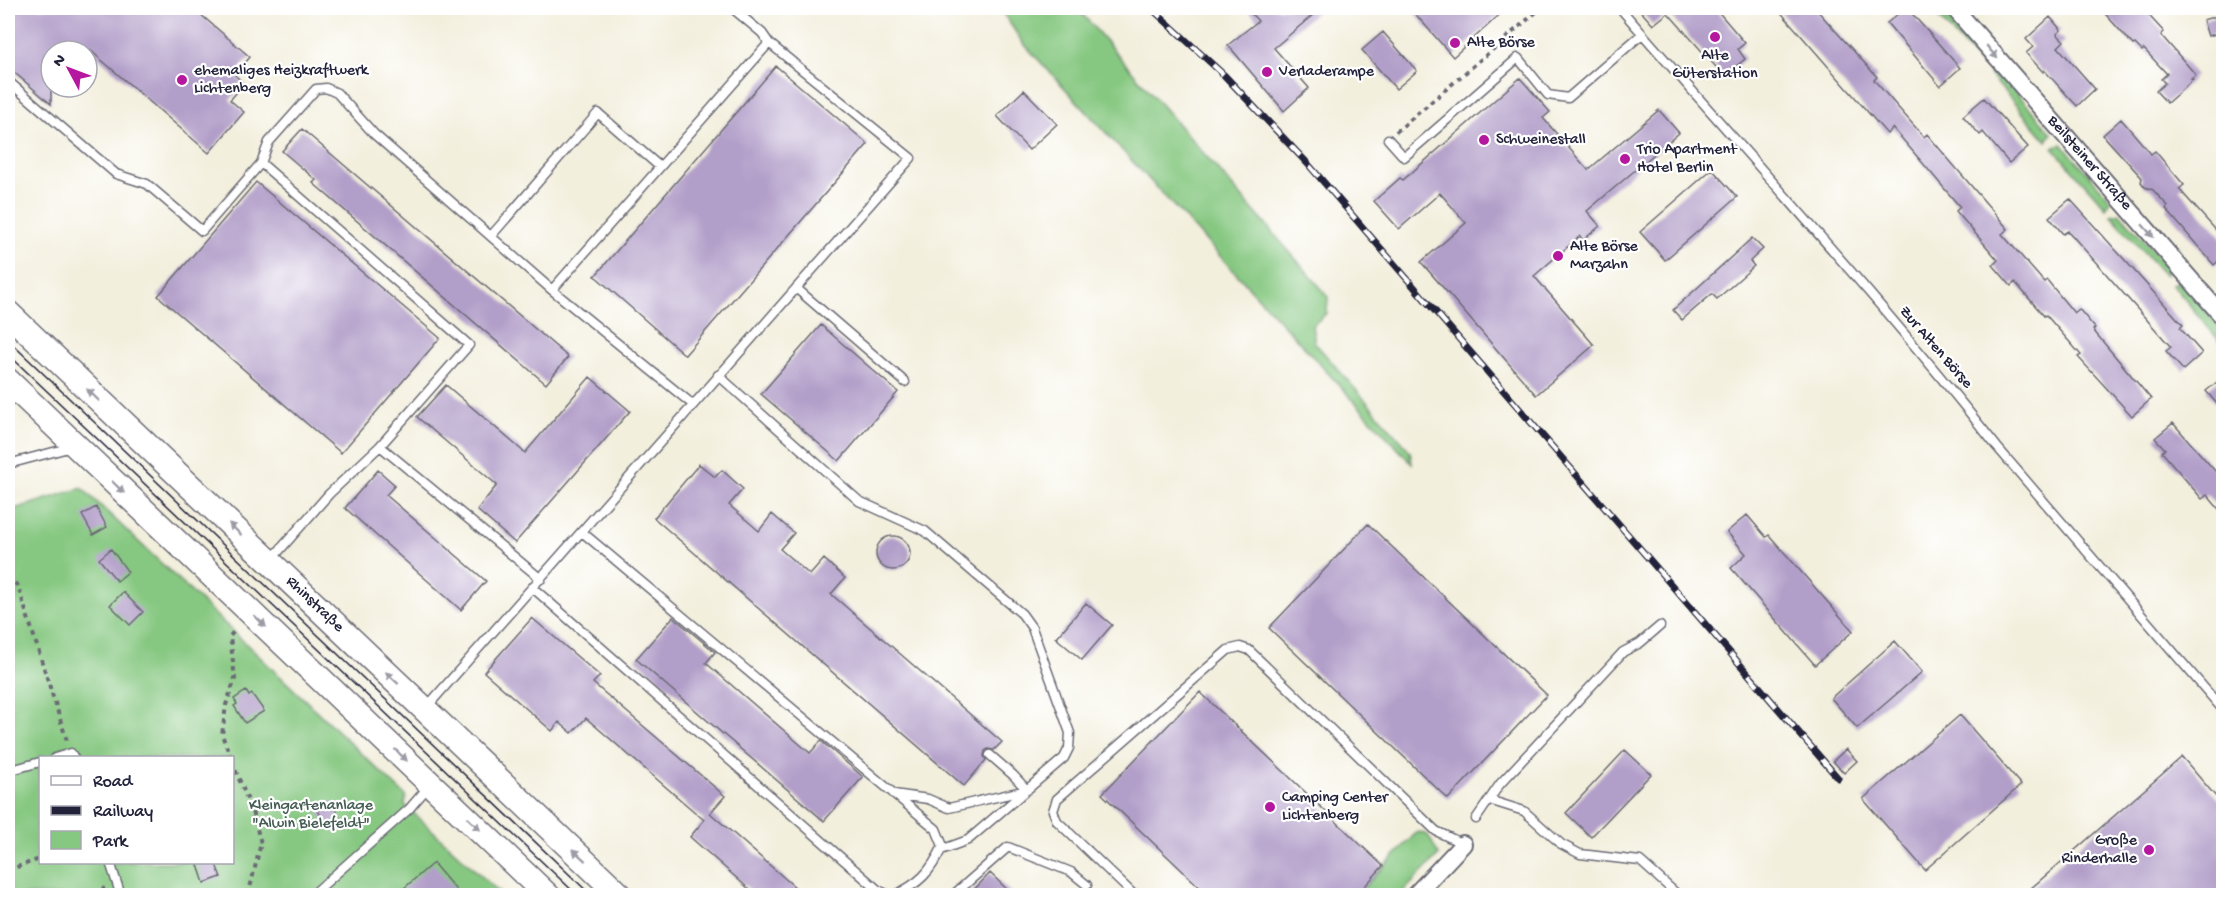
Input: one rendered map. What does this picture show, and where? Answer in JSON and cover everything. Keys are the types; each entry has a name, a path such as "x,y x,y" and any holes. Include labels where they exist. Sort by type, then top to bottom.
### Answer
{"main road":[{"name":"Rhinstraße","path":"8,313 621,896"},
{"path":"8,381 548,896"}],"street":[{"name":"Beilsteiner Straße","path":"1954,8 2223,318"},
{"path":"1414,896 1464,844"}],"lane":[{"path":"425,709 911,158 769,43 762,33 732,8"},
{"name":"Zur Alten Börse","path":"1620,8 1961,402 2223,711"},
{"path":"1388,139 1404,157 1518,58 1548,95 1568,98 1642,33"},
{"path":"552,290 769,43"},
{"path":"8,81 116,174 147,184 202,231 261,163 269,142 316,89 326,88 337,93 374,134 552,290 692,404"},
{"path":"491,236 598,112 660,166"},
{"path":"261,163 469,345 380,446 329,494 269,562"},
{"path":"796,288 905,382"},
{"path":"718,375 860,501 924,531 1022,614 1032,628 1070,733 1069,748 1064,758 968,840 941,850"},
{"path":"8,459 12,463 76,446"},
{"path":"380,446 541,579"},
{"path":"533,588 878,890 892,896 914,885 935,864 943,846 936,829 582,532"},
{"path":"1476,819 1500,784 1623,652 1640,643 1660,626"},
{"path":"1135,896 1057,821 1053,811 1057,799 1228,650 1240,647 1249,650 1436,831 1464,844"},
{"path":"990,755 1027,790"},
{"path":"8,771 39,762"},
{"path":"311,896 409,809 431,784"},
{"path":"894,794 928,799 949,808 1027,790"},
{"path":"1489,801 1524,811 1561,844 1580,854 1640,861 1679,896"},
{"path":"952,896 1008,847 1071,872 1087,885"},
{"path":"111,864 121,896"}],"path":[{"path":"1388,139 1541,8"},
{"path":"8,577 18,586 72,755"},
{"path":"230,756 222,735 226,705 235,679 231,636 236,629"},
{"path":"234,767 251,808 261,843 248,896"},
{"path":"8,894 10,883 8,871 39,859"},
{"path":"85,896 117,884"}],"green space":[{"path":"1004,8 1077,8 1328,296 1327,313 1312,326 1315,343 1410,451 1412,464 1023,43 1003,13"},
{"path":"1930,8 1943,8 1986,56 1982,66"},
{"path":"1998,72 2052,133 2047,141 1989,74"},
{"path":"2062,144 2111,200 2106,208 2053,148"},
{"path":"2120,213 2169,268 2165,276 2111,215"},
{"path":"2180,281 2223,331 2223,345 2172,284"},
{"name":"Kleingartenanlage \"Alwin Bielefeldt\"","path":"82,488 406,796 405,805 502,895 8,895 8,511"},
{"path":"1419,832 1428,835 1439,855 1400,895 1357,895 1415,834"}],"building":[{"name":"ehemaliges Heizkraftwerk Lichtenberg","path":"8,8 193,8 250,57 235,75 244,84 230,100 244,112 209,153 99,58 99,39 39,39 39,94 8,67"},
{"path":"1246,8 1321,8 1274,48 1309,88 1284,111 1228,45 1258,21"},
{"name":"Alte Börse","path":"1410,8 1507,8 1453,57"},
{"name":"Alte Güterstation","path":"1638,8 1715,8 1745,43 1738,49 1745,59 1724,76 1668,13 1653,25"},
{"path":"1777,8 1815,8 1877,77 1874,80 1924,137 1927,134 2008,229 2002,234 2044,282 2047,280 2074,313 2079,309 2095,328 2093,330 2151,399 2132,416 2078,357 2081,355 2046,315 2044,316 2015,282 2011,286 1993,265 1998,260 1956,211 1960,207 1893,128 1887,134"},
{"path":"1905,8 1960,68 1940,86 1887,23"},
{"path":"2100,8 2142,8 2164,32 2161,35 2196,75 2191,79 2193,80 2167,103 2156,91 2165,83 2161,79 2167,74 2144,49 2142,51 2135,44 2133,45"},
{"path":"2223,14 2223,32 2208,36 2203,20"},
{"path":"2050,17 2061,30 2057,34 2064,41 2058,47 2095,89 2077,106 2026,53 2033,47 2026,39"},
{"path":"1383,32 1417,71 1396,89 1362,50"},
{"path":"776,66 868,144 685,355 595,276"},
{"path":"1520,78 1550,112 1543,118 1588,170 1659,110 1679,133 1587,211 1600,226 1583,240 1580,236 1534,276 1594,345 1536,395 1421,262 1466,223 1440,193 1399,229 1374,201 1400,178 1403,180"},
{"path":"1024,90 1057,124 1029,150 997,116"},
{"path":"1984,98 2028,147 2009,163 1983,132 1980,135 1963,116"},
{"path":"2121,119 2151,154 2155,151 2184,185 2179,189 2223,238 2223,257 2214,265 2166,209 2168,206 2153,190 2145,187 2141,182 2142,178 2103,135"},
{"path":"302,129 568,357 546,384 313,183 316,180 282,151"},
{"path":"1712,169 1737,197 1665,260 1640,232"},
{"path":"256,182 440,338 341,453 158,296"},
{"path":"2070,199 2183,325 2180,328 2202,353 2183,370 2166,351 2171,347 2068,231 2063,234 2049,217"},
{"path":"1752,238 1763,249 1750,261 1754,266 1717,299 1712,294 1682,320 1673,310"},
{"path":"821,325 898,392 839,461 761,394"},
{"path":"590,377 630,411 515,543 477,510 497,485 417,417 446,385 525,453"},
{"path":"2223,377 2223,411 2206,391"},
{"path":"2173,423 2223,480 2223,514 2207,495 2202,499 2162,452 2165,449 2155,438"},
{"path":"699,464 715,477 722,470 743,489 729,505 759,531 772,514 794,533 780,549 810,575 824,559 845,578 831,594 1002,742 994,750 985,751 986,760 964,786 654,518"},
{"path":"378,470 395,485 386,495 486,581 461,610 345,508"},
{"path":"96,507 107,527 93,535 82,515"},
{"path":"1747,515 1766,537 1769,535 1853,631 1815,665 1731,568 1746,554 1727,532"},
{"path":"1368,524 1547,695 1448,799 1269,628"},
{"path":"893,536 905,541 910,553 905,565 893,570 881,565 876,553 881,541"},
{"path":"111,549 128,572 117,581 99,559"},
{"path":"123,592 143,612 130,625 110,605"},
{"path":"1086,603 1112,625 1082,660 1056,638"},
{"path":"673,617 715,652 706,663 810,753 821,741 863,777 824,821 636,659"},
{"path":"532,618 600,676 593,683 725,796 710,813 805,896 757,896 690,837 704,820 586,718 572,733 559,722 552,731 484,672"},
{"path":"1895,641 1922,672 1857,728 1831,698"},
{"path":"246,691 249,696 252,694 264,711 245,723 234,706 237,704 234,699"},
{"path":"1200,692 1383,866 1356,896 1209,896 1102,794"},
{"path":"1960,715 2021,785 1925,870 1863,799"},
{"path":"1846,749 1857,761 1844,773 1833,761"},
{"path":"1625,750 1651,774 1591,837 1566,813"},
{"name":"Große Rinderhalle","path":"2182,757 2223,805 2223,896 2022,896"},
{"path":"333,801 340,819 325,826 317,808"},
{"path":"433,863 461,896 395,896"},
{"path":"198,864 216,864 221,877 204,883"},
{"path":"990,873 1014,896 968,896"}],"tram line":[{"path":"8,340 592,896"},
{"path":"8,354 578,896"}],"railway":[{"path":"1151,8 1224,75 1308,164 1838,778"}],"place":[{"name":"Alte Güterstation","path":"1715,37"},
{"name":"Alte Börse","path":"1455,43"},
{"name":"Verladerampe","path":"1267,72"},
{"name":"ehemaliges Heizkraftwerk Lichtenberg","path":"182,80"},
{"name":"Schweinestall","path":"1484,140"},
{"name":"Trio Apartment Hotel Berlin","path":"1625,159"},
{"name":"Alte Börse Marzahn","path":"1558,256"},
{"name":"Camping Center Lichtenberg","path":"1270,807"},
{"name":"Große Rinderhalle","path":"2149,850"}]}
